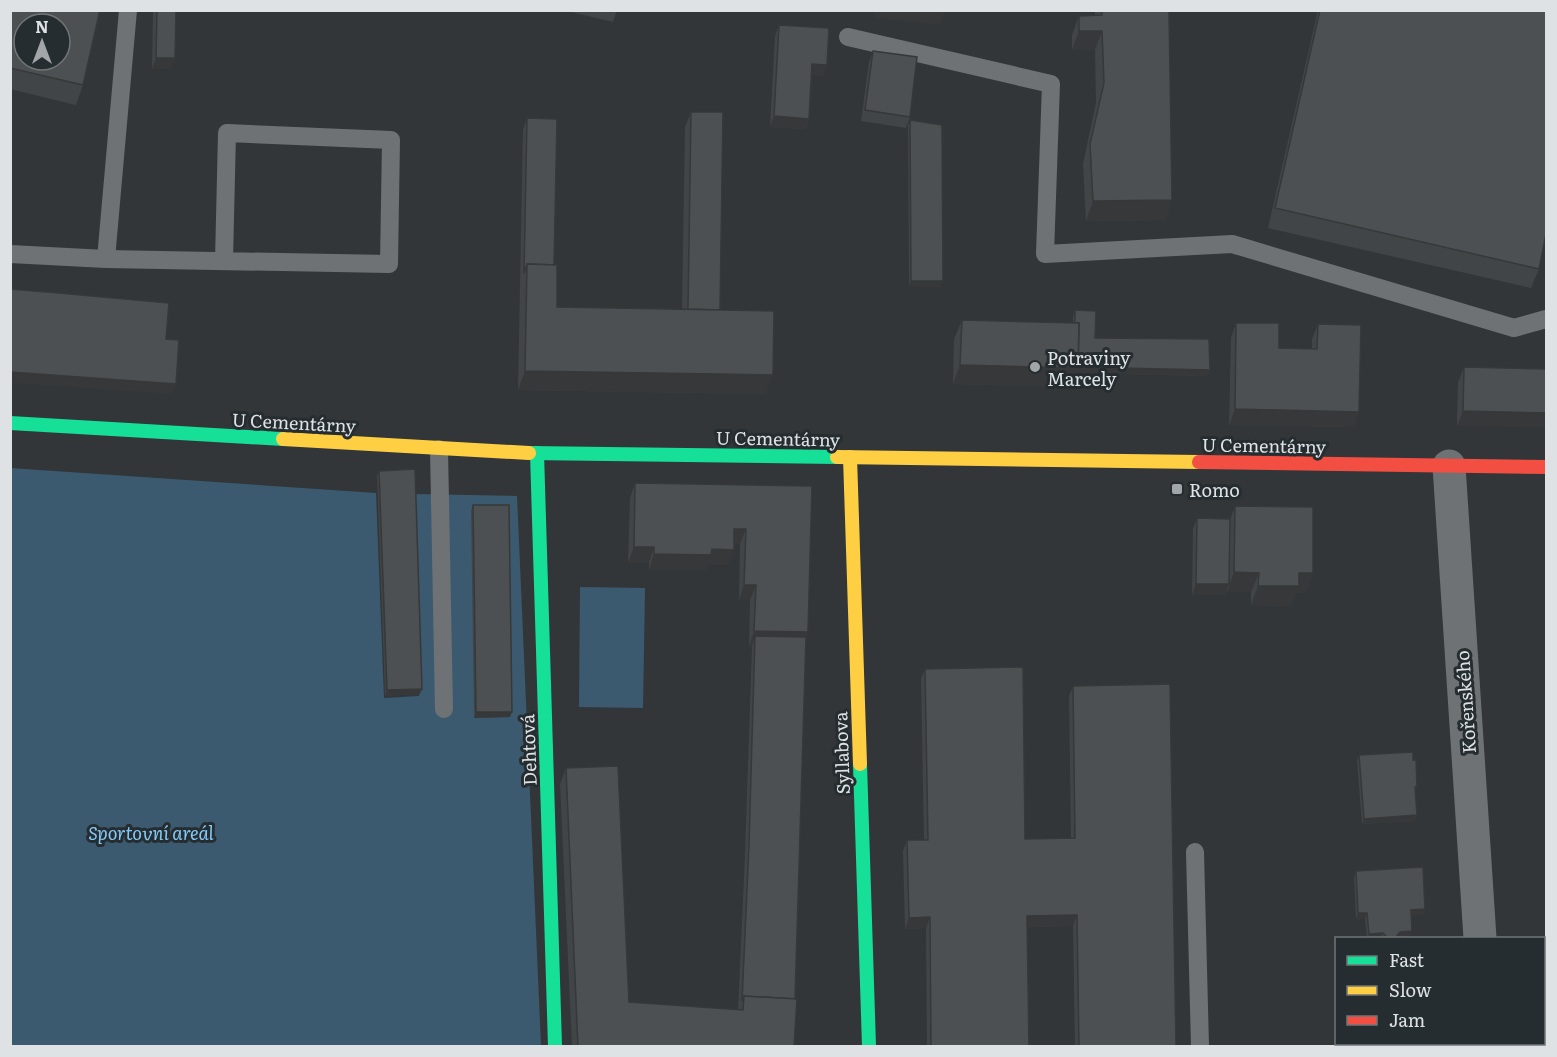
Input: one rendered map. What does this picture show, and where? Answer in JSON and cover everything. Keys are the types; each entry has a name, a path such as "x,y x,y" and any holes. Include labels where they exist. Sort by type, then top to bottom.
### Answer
{"street":[{"name":"U Cementárny","path":"10,423 537,453 1546,467"},
{"name":"Dehtová","path":"537,453 555,1047"},
{"name":"Syllabova","path":"850,457 869,1047"},
{"name":"Kořenského","path":"1449,466 1480,937"}],"lane":[{"path":"106,259 128,10"},
{"path":"848,37 1051,84 1045,254 1232,244 1514,328 1546,318"},
{"path":"10,254 106,259 389,264 391,140 227,133 224,261"},
{"path":"439,449 444,709"},
{"path":"1195,852 1200,1047"}],"green space":[{"name":"Sportovní areál","path":"10,468 376,493 384,698 419,696 412,494 517,496 541,1046 11,1046"},
{"path":"580,587 645,588 643,708 579,707"}],"building":[{"path":"10,10 100,10 83,85 27,72 72,72 72,12 12,12 12,68 10,68"},
{"path":"157,10 176,10 175,58 156,58"},
{"path":"1102,10 1169,10 1172,200 1093,201 1090,144 1104,83 1102,31 1079,31 1079,16 1102,15"},
{"path":"1320,10 1546,10 1546,234 1539,269 1275,208"},
{"path":"779,25 829,28 827,65 812,64 809,119 774,116"},
{"path":"873,51 917,57 910,117 865,110"},
{"path":"691,112 723,112 720,310 688,309"},
{"path":"527,118 557,119 554,265 527,264 524,273"},
{"path":"910,120 942,125 943,281 911,281"},
{"path":"527,264 557,265 557,307 774,311 773,375 525,371"},
{"path":"10,289 169,303 166,339 179,340 176,384 10,372"},
{"path":"1075,310 1096,311 1095,338 1209,339 1210,370 1078,367 1079,323 1075,323"},
{"path":"962,320 1079,323 1078,368 960,365"},
{"path":"1236,323 1279,323 1279,348 1317,349 1318,324 1361,325 1359,412 1235,409"},
{"path":"1464,367 1546,369 1546,413 1463,411"},
{"path":"415,469 422,689 387,690 379,471"},
{"path":"635,483 812,486 808,632 754,631 756,585 744,585 746,529 734,529 734,550 712,549 711,555 654,554 654,547 634,547"},
{"path":"473,505 509,505 512,712 476,712"},
{"path":"1235,506 1313,507 1313,573 1299,573 1299,586 1258,586 1259,573 1234,572"},
{"path":"1197,518 1230,519 1229,584 1196,584"},
{"path":"755,636 806,637 795,999 744,996 742,1001 749,844"},
{"path":"1023,667 1025,839 1075,838 1073,686 1170,684 1176,1047 1079,1047 1077,915 1027,916 1029,1047 931,1047 930,917 909,918 907,840 928,840 925,669"},
{"path":"1413,752 1413,760 1416,760 1417,815 1364,819 1359,755"},
{"path":"618,766 629,1002 743,1010 744,996 797,999 794,1047 578,1047 566,768"},
{"path":"1423,867 1425,909 1411,910 1412,931 1400,932 1396,937 1387,937 1383,933 1369,934 1367,913 1358,913 1356,871"},
{"path":"1545,941 1546,941 1546,991 1545,972"}],"traffic: fast":[{"path":"10,423 283,439"},
{"path":"529,453 837,457"},
{"path":"537,453 555,1046"},
{"path":"860,764 869,1046"}],"traffic: slow":[{"path":"283,439 529,453"},
{"path":"837,457 1199,462"},
{"path":"850,457 860,764"}],"traffic: jam":[{"path":"1199,462 1546,467"}],"place":[{"name":"Potraviny Marcely","path":"1035,367"},
{"name":"Romo","path":"1177,489"}]}
